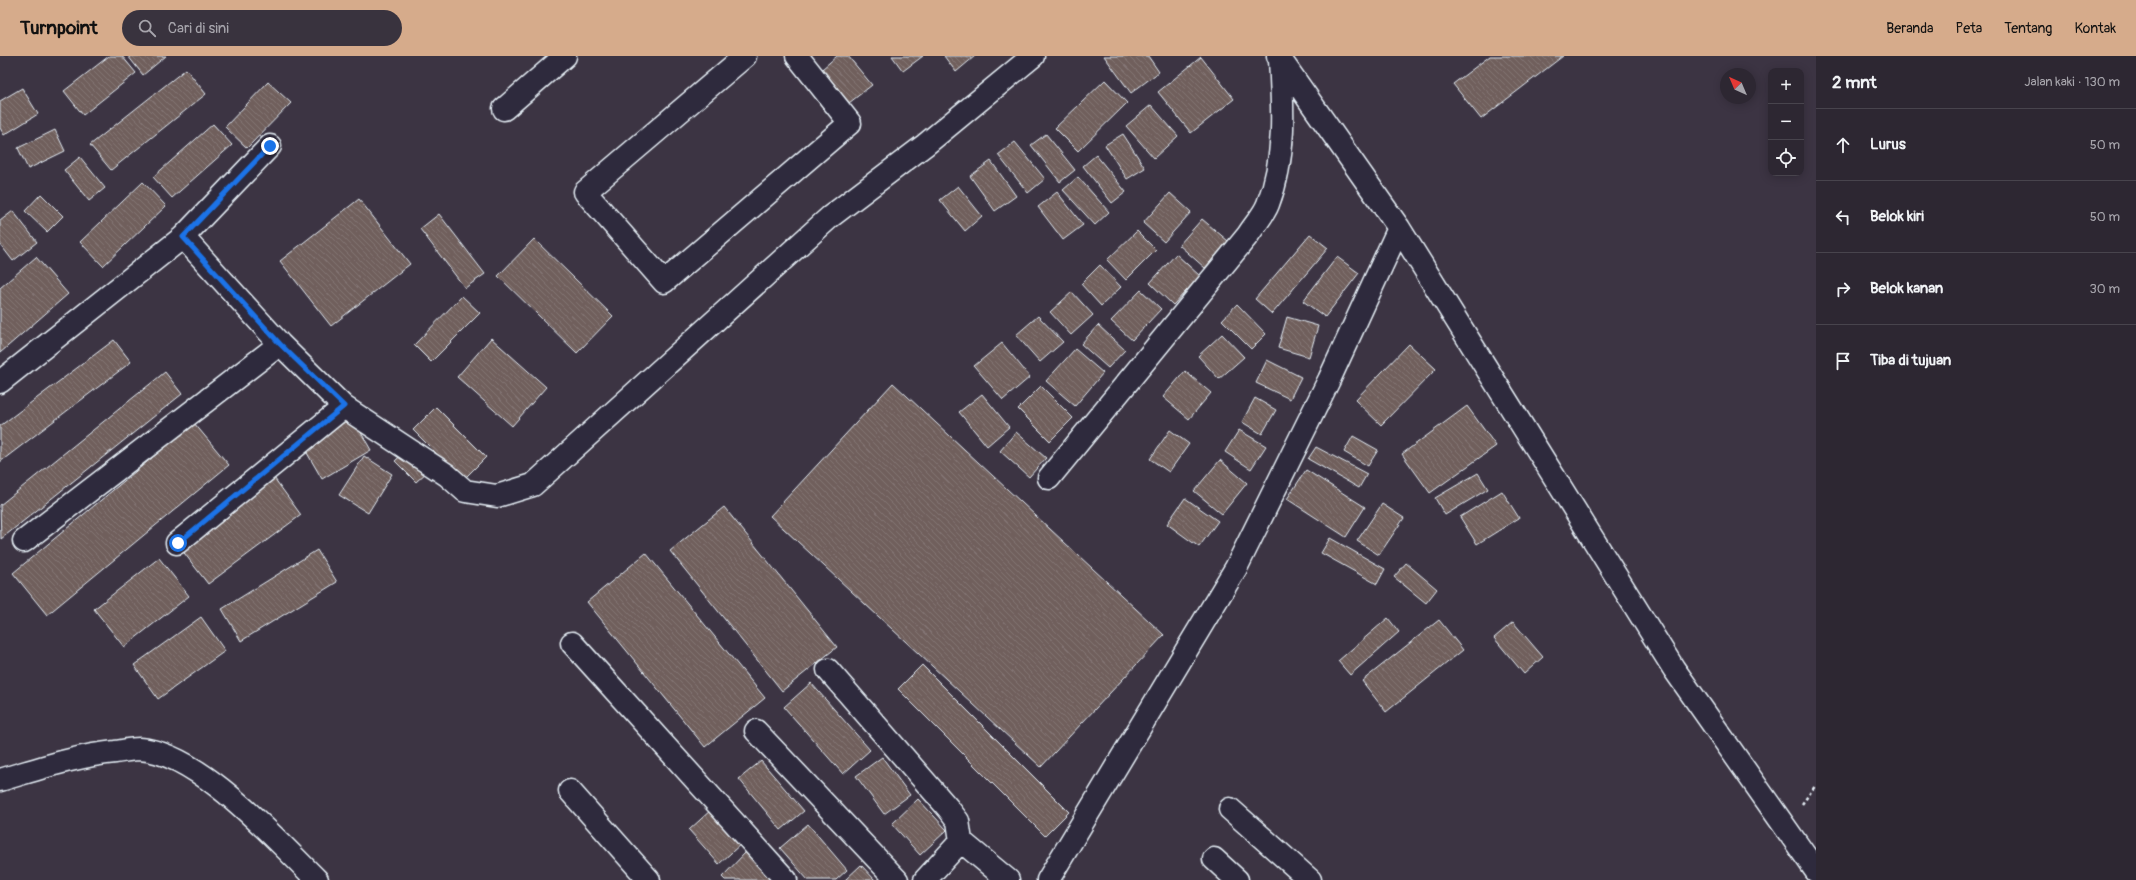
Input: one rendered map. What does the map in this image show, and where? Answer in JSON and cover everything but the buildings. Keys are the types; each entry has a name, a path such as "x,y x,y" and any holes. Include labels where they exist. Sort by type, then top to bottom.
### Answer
{"street":[{"path":"504,109 565,56"},
{"path":"745,56 585,192 664,282 850,123 797,56"},
{"path":"183,237 280,344 344,406 447,476 465,491 497,496 533,485 830,217 925,145 1033,56"},
{"path":"1279,58 1399,228 1674,669 1816,871"},
{"path":"1049,478 1248,235 1268,205 1280,158 1284,125 1279,58"},
{"path":"0,382 183,237 270,146"},
{"path":"1048,880 1236,568 1329,380 1399,228"},
{"path":"24,541 280,344"},
{"path":"178,543 344,406"},
{"path":"572,644 786,880"},
{"path":"828,670 948,808 958,821 962,841 1008,880"},
{"path":"756,731 897,880"},
{"path":"0,780 87,755 139,749 166,755 197,772 236,801 317,880"},
{"path":"570,791 649,880"},
{"path":"1230,809 1310,880"},
{"path":"925,880 962,841"},
{"path":"1214,859 1237,880"}],"route":[{"path":"178,543 344,406 280,344 183,237 270,146"}]}
